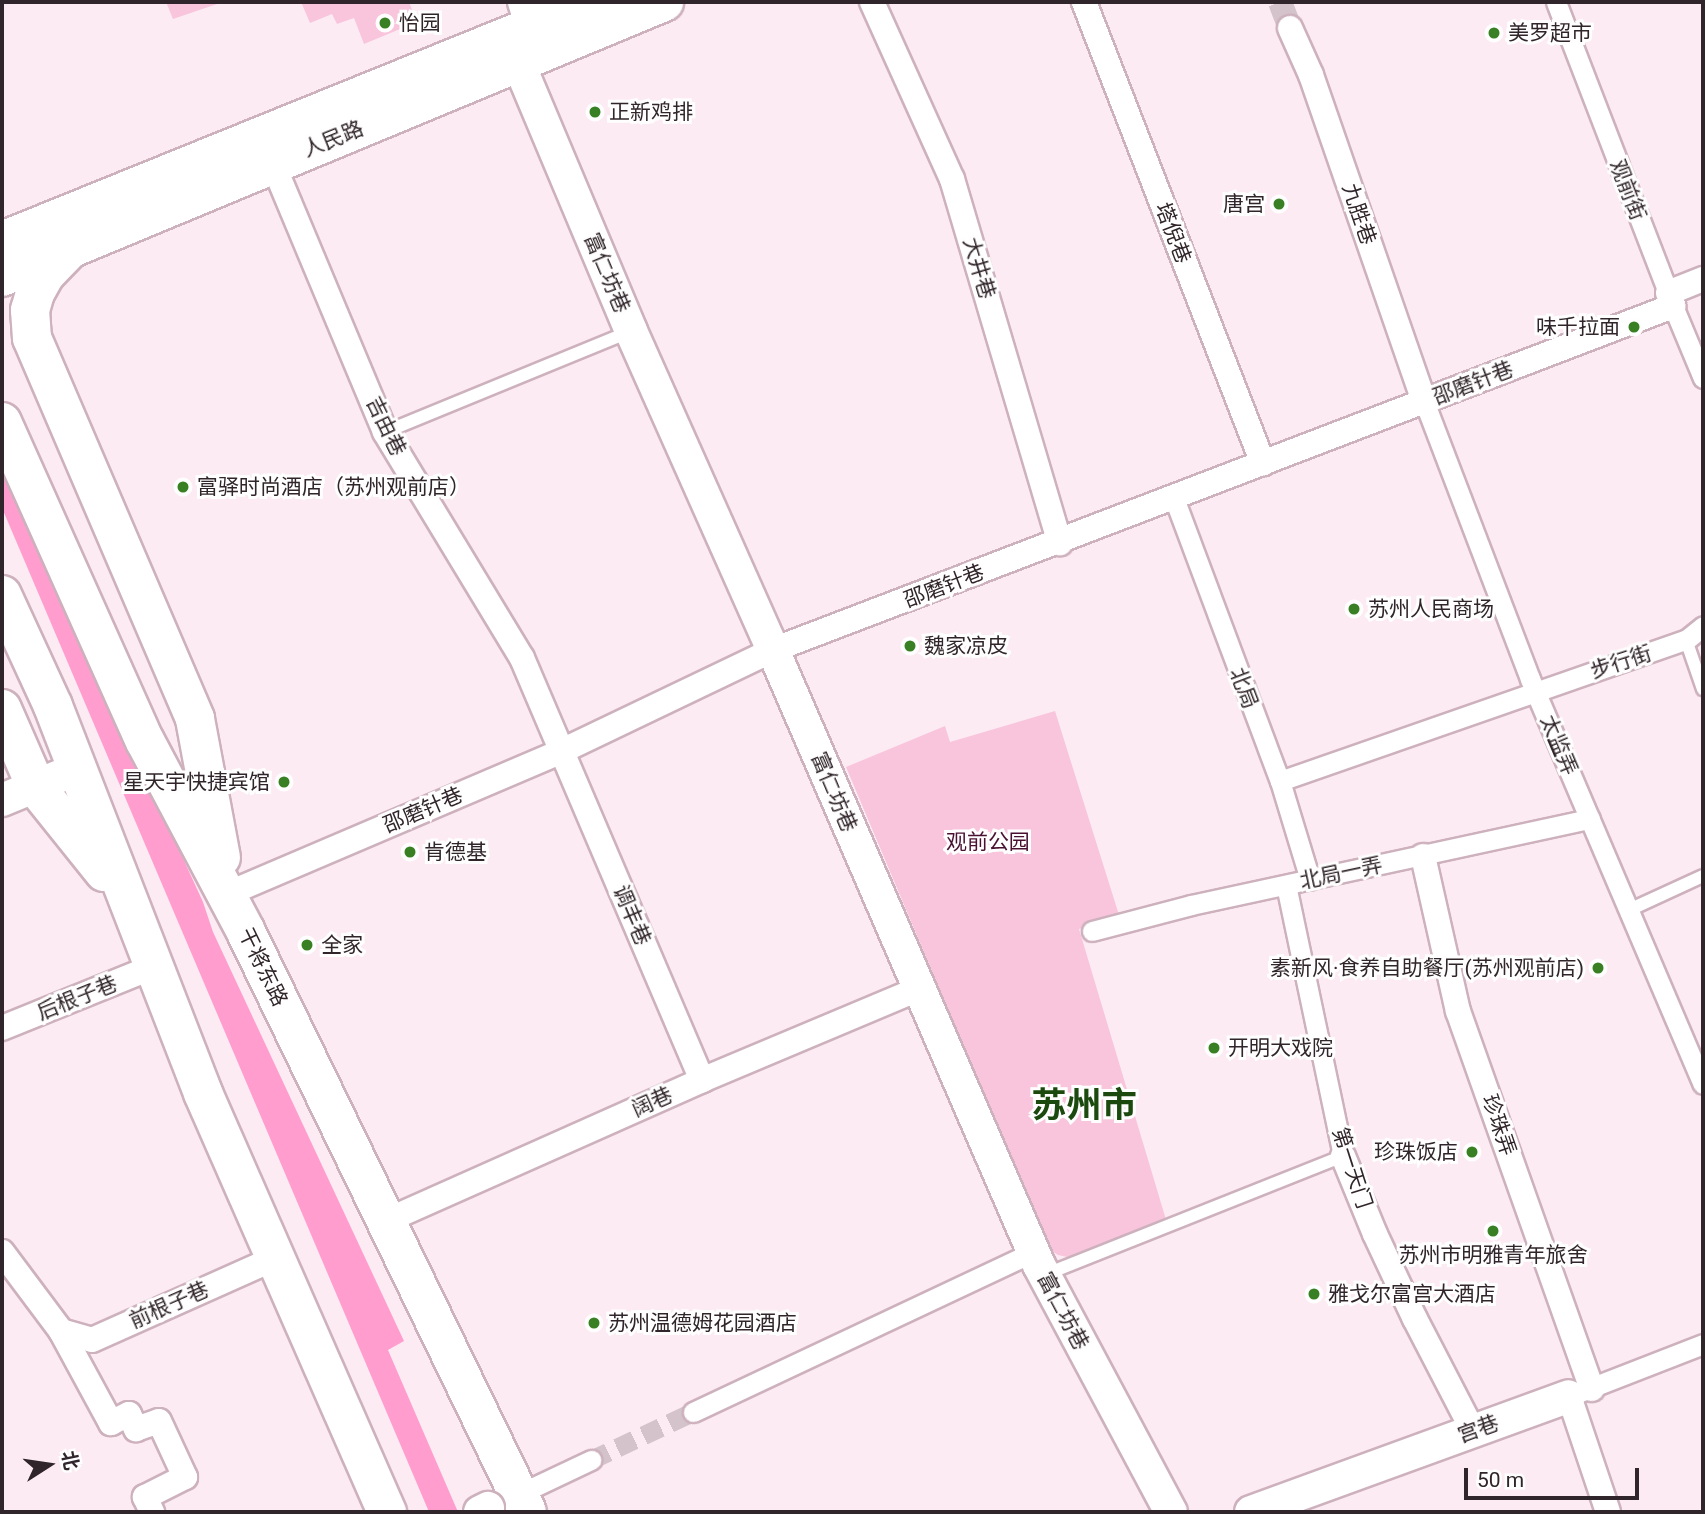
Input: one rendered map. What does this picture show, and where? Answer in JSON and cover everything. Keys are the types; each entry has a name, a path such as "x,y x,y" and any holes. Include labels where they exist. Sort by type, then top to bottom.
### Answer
{"main road":[{"name":"人民路","path":"2,277 59,236 528,14 592,2"},
{"name":"人民路","path":"2,241 59,236 273,164 664,2"},
{"path":"2,225 59,236 52,266 38,285 30,310 32,338 195,719 227,894"},
{"name":"干将东路","path":"2,422 145,741 227,894 388,1220 503,1507"},
{"path":"2,595 53,706 203,1093 387,1512"},
{"path":"2,709 19,793 127,902"}],"street":[{"name":"大井巷","path":"872,2 952,179 1060,543"},
{"name":"塔倪巷","path":"1084,2 1263,464"},
{"name":"观前街","path":"1556,2 1670,300 1703,378"},
{"name":"九胜巷","path":"1290,28 1311,75 1424,401"},
{"name":"富仁坊巷","path":"518,62 631,331 773,650 1039,1263 1171,1512"},
{"name":"吉由巷","path":"273,164 385,432 522,658 562,751"},
{"name":"邵磨针巷","path":"227,894 562,751 773,650 1060,543 1424,401 1670,300 1703,279"},
{"name":"太监弄","path":"1424,401 1535,691 1703,1084"},
{"name":"北局","path":"1174,498 1280,781 1310,880"},
{"name":"步行街","path":"1280,781 1686,640 1703,626"},
{"name":"调丰巷","path":"562,751 702,1080"},
{"path":"19,793 77,769"},
{"name":"北局一弄","path":"1092,931 1286,885 1590,819"},
{"name":"珍珠弄","path":"1423,856 1458,1011 1580,1392 1608,1512"},
{"name":"第一天门","path":"1286,885 1343,1156 1392,1270 1473,1431"},
{"name":"后根子巷","path":"2,1028 153,967"},
{"name":"阔巷","path":"388,1220 702,1080 919,989"},
{"path":"2,1252 61,1331 111,1423 129,1414 136,1429 159,1420 185,1477 145,1497 152,1512"},
{"name":"前根子巷","path":"61,1331 92,1340 275,1258"},
{"path":"694,1412 1039,1263"},
{"name":"宫巷","path":"1252,1512 1703,1344"},
{"path":"503,1507 591,1460"}],"lane":[{"path":"385,432 631,331"},
{"path":"1686,640 1703,689"},
{"path":"1629,910 1703,876"},
{"path":"1039,1263 1343,1156"}],"green space":[{"path":"166,2 223,2 173,19"},
{"name":"怡园","path":"301,2 409,2 417,22 364,44 354,18 337,24 332,14 310,23"},
{"name":"观前公园","path":"1055,711 1119,915 1079,929 1167,1223 1072,1258 1058,1255 1049,1249 846,767 945,726 950,742"}],"shaded area":[{"path":"2,463 203,902 213,932 404,1341 388,1350 458,1512 429,1512 2,508"}],"tunnel":[{"path":"1280,2 1290,28"},
{"path":"591,1460 693,1412"}],"place":[{"name":"怡园","path":"385,23"},
{"name":"美罗超市","path":"1494,33"},
{"name":"正新鸡排","path":"595,112"},
{"name":"唐宫","path":"1279,204"},
{"name":"味千拉面","path":"1634,327"},
{"name":"富驿时尚酒店（苏州观前店）","path":"183,487"},
{"name":"苏州人民商场","path":"1354,609"},
{"name":"魏家凉皮","path":"910,646"},
{"name":"星天宇快捷宾馆","path":"284,782"},
{"name":"肯德基","path":"410,852"},
{"name":"全家","path":"307,945"},
{"name":"素新风·食养自助餐厅(苏州观前店)","path":"1598,968"},
{"name":"开明大戏院","path":"1214,1048"},
{"name":"珍珠饭店","path":"1472,1152"},
{"name":"苏州市明雅青年旅舍","path":"1493,1231"},
{"name":"雅戈尔富宫大酒店","path":"1314,1294"},
{"name":"苏州温德姆花园酒店","path":"594,1323"}],"district":[{"name":"苏州市","path":"1084,1106"}]}
